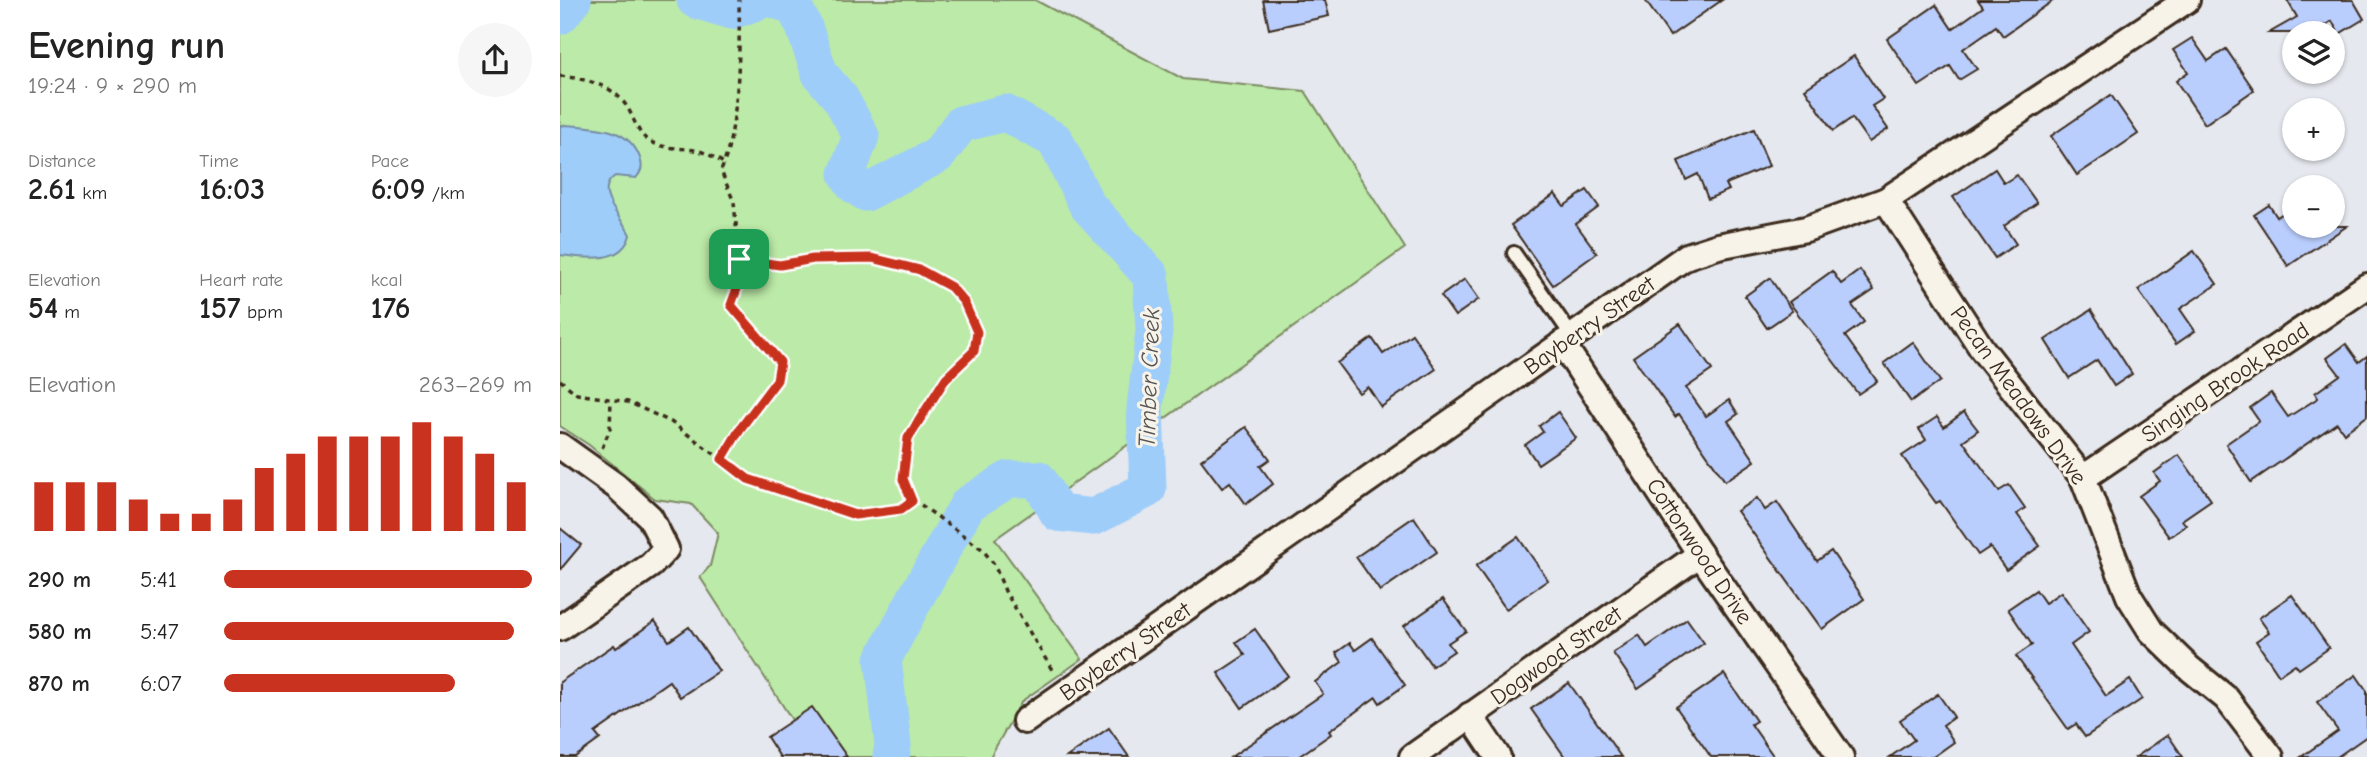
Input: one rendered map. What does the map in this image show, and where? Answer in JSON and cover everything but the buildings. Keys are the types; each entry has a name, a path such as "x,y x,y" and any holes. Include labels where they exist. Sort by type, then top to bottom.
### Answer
{"street":[{"name":"Bayberry Street","path":"1025,721 1687,256 1726,244 1806,229 1886,200 2187,0"},
{"name":"Pecan Meadows Drive","path":"1886,200 1982,349 2083,478 2129,596 2151,631 2189,668 2226,698 2271,757"},
{"name":"Singing Brook Road","path":"2083,478 2367,286"},
{"name":"Cottonwood Drive","path":"1567,340 1700,554 1841,757"},
{"path":"560,446 616,486 650,517 666,549 651,565 560,628"},
{"name":"Dogwood Street","path":"1412,757 1700,554"},
{"path":"1470,715 1498,757"}],"lane":[{"path":"1514,253 1567,340"}],"path":[{"path":"722,459 740,429 777,380 780,362 731,305 741,278 734,202 721,171 732,124 740,37 739,0"},
{"path":"560,76 582,79 612,91 626,105 642,135 652,143 679,151 697,150 724,163"},
{"path":"739,259 780,265 813,259 872,258 920,270 951,287 964,302 977,332 974,351 946,378 908,438 903,479 912,501 982,549 994,564 1005,591 1067,691"},
{"path":"560,380 577,394 628,402 671,422 748,479 855,515 901,509 912,501"},
{"path":"594,470 610,429 611,400"}],"green space":[{"path":"560,0 1035,0 1183,79 1305,91 1405,248 995,539 1082,659 1022,701 990,757 816,757 700,577 710,566 718,533 691,504 655,499 589,445 560,426"}],"water":[{"path":"560,126 599,128 619,134 635,148 640,158 641,169 636,178 615,176 609,182 607,190 611,205 630,235 626,245 611,255 591,258 560,255"}],"waterway":[{"name":"Timber Creek","path":"560,16 573,0"},
{"name":"Timber Creek","path":"695,0 732,11 762,0"},
{"name":"Timber Creek","path":"775,0 794,7 820,74 841,99 861,136 847,174 854,185 866,193 938,155 961,124 1005,113 1055,140 1087,205 1151,276 1154,331 1145,408 1148,489 1094,517 1058,513 1038,479 1009,479 968,504 883,659 893,745 891,757"}],"route":[{"path":"872,258 920,270 951,287 964,302 977,332 974,351 946,378 908,438 903,479 912,501 901,509 855,515 748,479 722,459 740,429 777,380 780,362 731,305 741,278 739,259 780,265 813,259 872,258"}]}
